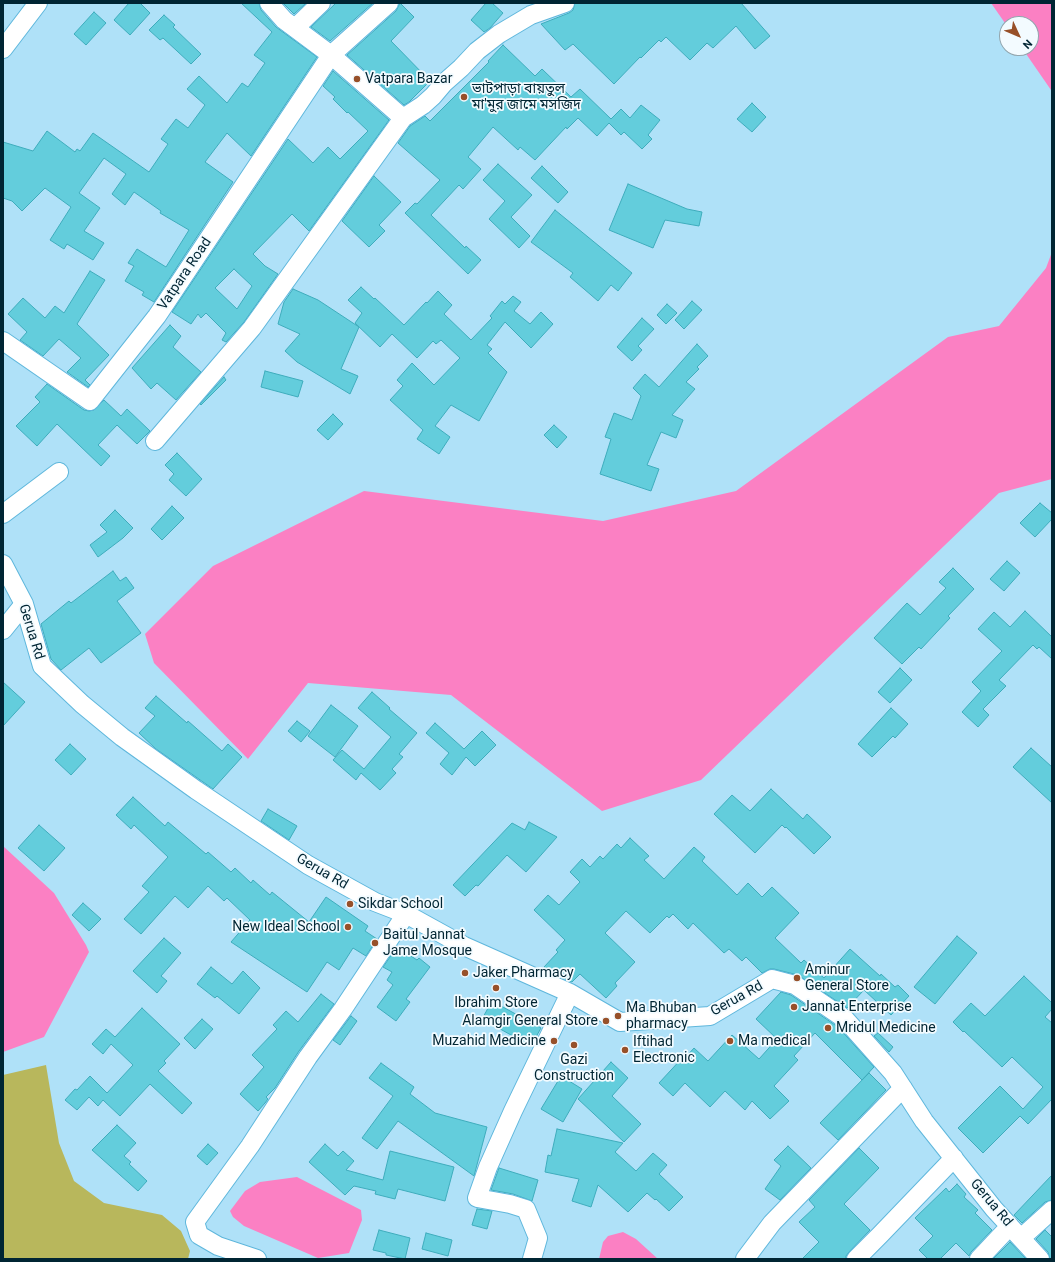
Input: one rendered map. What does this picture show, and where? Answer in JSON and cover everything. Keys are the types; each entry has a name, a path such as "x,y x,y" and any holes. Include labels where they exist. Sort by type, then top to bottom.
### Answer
{"street":[{"path":"3,49 38,3"},
{"path":"269,3 284,20 332,55 402,118"},
{"path":"295,28 321,3"},
{"path":"332,55 389,3"},
{"path":"155,441 252,328 402,118 428,100 444,82 499,34 531,15 565,3"},
{"name":"Vatpara Road","path":"3,341 90,401 157,316 332,55"},
{"path":"3,514 59,472"},
{"name":"Gerua Rd","path":"3,564 24,604 42,666 82,704 122,736 196,790 308,865 375,902 406,914 464,946 570,993 620,1022 710,1016 772,979 795,985 845,1019 893,1073 924,1121 994,1209 1040,1259"},
{"path":"3,630 24,604"},
{"path":"257,1259 218,1246 199,1235 195,1222 250,1146 308,1057 343,1009 406,914"},
{"path":"532,1259 538,1238 526,1209 510,1204 478,1198 488,1167 513,1111 570,993"},
{"path":"745,1259 772,1223 903,1088"},
{"path":"856,1259 954,1158"},
{"path":"979,1259 1015,1232 1052,1210"}],"shaded area":[{"path":"991,3 1052,3 1052,97 1051,90 1028,56 1039,56 1039,16 1000,16"},
{"path":"1052,252 1052,479 999,493 701,780 602,811 451,695 308,683 248,759 154,663 145,634 213,566 364,491 603,521 736,491 948,337 999,326 1046,268"},
{"path":"3,846 54,893 89,952 44,1037 3,1052"},
{"path":"46,1065 59,1143 74,1181 104,1203 162,1215 181,1231 190,1251 188,1259 3,1259 3,1075"},
{"path":"297,1177 361,1210 362,1220 349,1253 318,1258 244,1226 233,1217 230,1211 245,1191 260,1182"},
{"path":"623,1232 636,1239 658,1259 599,1259 603,1242 608,1236"}],"building":[{"path":"129,3 140,3 150,13 130,35 114,20"},
{"path":"241,3 259,3 261,10 276,27 317,57 251,156 227,133 205,162 233,182 154,302 142,295 144,292 125,281 134,266 128,263 137,249 166,267 189,230 160,213 161,211 134,192 125,205 112,194 126,174 104,158 79,193 100,208 84,231 104,243 93,260 67,244 64,249 50,240 71,207 45,188 22,211 12,201 3,198 3,142 33,151 47,131 75,152 77,149 80,151 93,133 149,172 168,144 161,139 176,119 188,128 205,105 187,89 199,76 227,103 242,83 248,87 265,63 254,55 272,32"},
{"path":"283,3 305,3 305,4 294,14"},
{"path":"336,3 373,3 330,41 311,27"},
{"path":"400,3 414,17 391,41 430,81 404,105 347,55 396,11"},
{"path":"486,3 492,3 503,13 490,28 484,32 471,20"},
{"path":"575,3 741,3 770,36 755,49 736,26 713,48 707,43 690,60 666,37 661,42 659,40 641,58 640,57 614,84 573,44 565,50 541,24 569,13 573,10"},
{"path":"94,12 106,23 86,45 74,34"},
{"path":"164,15 175,25 173,27 201,54 191,64 163,38 160,40 149,30"},
{"path":"503,45 535,76 542,69 571,97 580,89 611,119 621,109 630,118 641,105 660,120 648,135 652,139 642,149 624,132 621,135 609,123 597,136 578,118 567,129 566,127 535,160 520,147 518,150 493,127 468,157 481,169 463,189 459,185 431,215 465,248 466,246 481,260 468,274 405,213 415,203 417,204 440,180 398,143 410,126 425,116 430,121 489,62 488,61"},
{"path":"333,71 389,120 309,231 292,214 253,254 265,266 278,274 244,322 226,342 222,340 226,333 206,313 201,318 198,314 191,324 172,312 288,139 313,163 328,147 340,159 368,131 333,99 335,97 323,86","holes":["234,269 252,286 237,309 215,288"]},
{"path":"752,103 766,117 752,132 737,119"},
{"path":"498,164 532,195 511,217 530,236 519,248 489,219 505,201 483,180"},
{"path":"542,166 568,192 558,203 531,178"},
{"path":"374,176 401,202 379,225 385,231 369,247 342,221"},
{"path":"628,184 687,209 702,212 699,226 665,220 653,248 609,230"},
{"path":"555,210 632,273 618,291 611,285 598,301 570,277 573,273 531,242"},
{"path":"90,271 105,280 77,324 109,355 85,380 90,385 88,387 67,372 81,358 59,339 43,356 20,340 27,332 8,314 23,298 45,318 55,306 64,313"},
{"path":"361,287 404,325 438,291 452,305 444,314 471,340 492,318 490,316 502,301 505,304 513,296 521,302 514,311 530,324 541,312 553,324 531,348 505,322 487,345 492,349 488,353 507,372 479,421 451,405 435,426 450,437 439,454 417,439 423,430 390,400 403,386 397,380 412,363 434,385 460,358 441,340 436,344 433,341 417,358 392,334 380,347 355,323 362,313 348,300"},
{"path":"293,289 318,300 359,327 341,369 358,376 350,394 297,362 285,351 300,334 278,324 284,302"},
{"path":"692,301 702,310 684,329 675,320"},
{"path":"667,304 677,313 666,324 657,315"},
{"path":"642,318 654,329 638,346 642,350 632,361 617,347"},
{"path":"170,325 181,336 173,347 201,372 176,400 157,383 151,389 132,368"},
{"path":"697,344 708,356 697,367 699,369 686,382 695,389 672,415 683,420 676,438 661,432 647,465 659,469 651,491 600,474 611,439 605,437 614,413 632,420 641,396 633,388 645,374 659,387"},
{"path":"265,371 303,381 298,397 261,387"},
{"path":"224,377 226,380 201,405 200,404"},
{"path":"47,384 84,410 94,410 104,400 121,416 127,409 150,431 137,444 117,425 98,445 110,456 101,466 57,424 37,446 16,426 40,402 35,397"},
{"path":"333,414 343,424 328,440 317,430"},
{"path":"554,425 567,437 557,448 544,435"},
{"path":"177,453 202,479 186,496 169,480 174,474 165,465"},
{"path":"1040,503 1052,513 1052,519 1035,537 1020,523"},
{"path":"172,506 184,518 162,540 151,529"},
{"path":"115,510 133,528 123,538 98,557 90,545 107,532 100,525"},
{"path":"1007,561 1020,573 1004,591 990,579"},
{"path":"953,568 974,589 948,616 950,618 921,649 919,647 902,664 874,638 907,603 920,615 946,588 939,582"},
{"path":"113,571 120,581 126,577 134,588 117,601 141,633 101,663 89,648 61,670 51,659 41,624 69,601 71,603"},
{"path":"1025,611 1052,637 1052,659 1039,647 1037,649 1033,645 999,680 1006,686 983,709 989,715 978,727 962,712 981,691 972,682 1002,651 978,629 994,612 1010,627"},
{"path":"900,668 912,680 890,703 878,692"},
{"path":"3,682 25,702 3,726"},
{"path":"372,692 417,733 399,754 403,757 392,769 396,773 380,790 361,773 356,780 333,760 342,750 364,769 391,737 358,708"},
{"path":"156,696 187,723 188,721 222,751 228,744 242,757 213,789 156,749 139,733 155,716 145,708"},
{"path":"331,705 358,726 335,757 308,736"},
{"path":"891,708 908,724 895,738 893,736 872,757 858,744"},
{"path":"297,721 310,731 301,742 288,731"},
{"path":"435,723 464,749 482,731 496,745 475,766 466,757 452,775 440,764 449,753 426,733"},
{"path":"70,744 86,759 71,775 55,760"},
{"path":"1031,748 1052,767 1052,803 1013,767"},
{"path":"771,789 803,819 807,814 831,837 814,854 786,827 785,828 782,825 755,853 714,814 732,795 750,811"},
{"path":"133,797 165,826 168,822 206,854 208,852 231,872 235,868 251,883 253,880 270,895 272,892 309,922 326,897 368,926 365,931 377,939 366,956 353,948 339,970 327,962 307,992 231,942 250,920 227,898 224,901 208,886 188,908 175,896 141,934 124,919 149,892 142,886 168,857 134,825 131,829 116,815"},
{"path":"268,809 297,826 289,840 261,821"},
{"path":"529,822 557,837 526,872 507,855 478,886 476,885 465,896 453,885 512,823 525,830"},
{"path":"39,825 65,848 44,871 18,848"},
{"path":"630,838 649,856 644,860 664,879 694,847 705,857 702,861 737,895 748,883 762,897 772,887 799,913 775,938 801,963 804,960 824,978 850,949 880,976 881,974 895,987 898,985 909,996 891,1015 864,990 847,1008 798,975 774,969 770,969 762,973 746,957 742,961 729,949 724,953 693,923 688,929 673,914 669,918 667,916 650,933 626,911 605,933 635,962 615,983 617,986 606,998 580,974 572,982 549,972 544,967 558,952 556,950 565,940 534,910 548,895 559,905 580,882 570,872 582,859 590,867 600,856 603,859 617,844 621,848"},
{"path":"83,903 101,919 89,931 72,915"},
{"path":"957,936 977,953 935,1004 914,987"},
{"path":"164,938 181,953 161,976 167,981 157,993 133,971"},
{"path":"397,947 417,960 419,958 430,967 406,999 410,1002 396,1021 377,1007 393,985 387,980 392,972 383,967"},
{"path":"211,967 232,984 243,971 260,988 239,1014 217,996 215,998 197,984"},
{"path":"1024,976 1052,1003 1052,1009 1045,1017 1052,1023 1052,1099 1028,1124 1020,1116 983,1153 958,1128 1000,1086 1023,1109 1043,1087 1012,1057 1002,1067 953,1022 971,1003 985,1016"},
{"path":"781,992 791,995 838,1027 874,1067 862,1080 815,1033 794,1056 798,1060 774,1086 789,1101 770,1119 752,1101 745,1110 725,1091 710,1107 685,1083 673,1096 659,1083 684,1056 685,1058 694,1048 708,1061 732,1035 759,1059 777,1039 756,1019"},
{"path":"321,994 334,1004 299,1051 275,1088 266,1097 268,1099 258,1111 240,1094 264,1067 252,1055 277,1029 273,1025 286,1011 298,1022"},
{"path":"492,1001 541,1028 531,1046 482,1019"},
{"path":"142,1008 180,1044 164,1061 166,1063 158,1071 192,1103 182,1114 150,1084 120,1116 103,1100 98,1106 89,1097 77,1110 65,1100 90,1076 107,1093 133,1065 111,1044 103,1054 92,1044 106,1029 115,1037"},
{"path":"351,1016 357,1021 340,1045 333,1040"},
{"path":"202,1019 213,1029 195,1049 184,1038"},
{"path":"878,1033 893,1047 889,1052 874,1036"},
{"path":"611,1062 628,1078 612,1096 641,1124 624,1142 578,1099"},
{"path":"381,1063 414,1087 410,1094 435,1113 487,1127 474,1176 398,1121 377,1149 362,1138 393,1096 369,1078"},
{"path":"869,1073 886,1090 838,1140 820,1123"},
{"path":"561,1076 582,1089 563,1122 541,1109"},
{"path":"117,1125 136,1143 124,1156 131,1162 129,1164 147,1181 138,1191 92,1150"},
{"path":"557,1129 623,1143 615,1152 636,1171 653,1153 667,1165 659,1174 683,1197 669,1211 647,1193 628,1212 598,1185 591,1207 572,1201 579,1179 545,1172 548,1155 551,1156"},
{"path":"208,1144 218,1153 207,1165 197,1156"},
{"path":"325,1144 338,1156 343,1151 354,1161 346,1170 383,1180 390,1151 454,1167 445,1201 398,1189 395,1199 375,1194 376,1191 354,1186 345,1195 309,1162"},
{"path":"788,1146 811,1168 780,1200 765,1189 781,1166 774,1160"},
{"path":"859,1148 879,1168 844,1204 870,1230 849,1252 846,1259 802,1259 819,1242 799,1222 815,1207 809,1200"},
{"path":"499,1168 538,1180 532,1201 513,1194 491,1190"},
{"path":"1052,1175 1052,1200 1045,1202 1022,1223 1014,1215"},
{"path":"957,1184 966,1194 964,1197 978,1210 975,1213 992,1230 969,1256 956,1243 940,1259 928,1259 919,1250 933,1236 915,1218 946,1188 949,1192"},
{"path":"477,1209 492,1211 487,1229 472,1225"},
{"path":"379,1230 410,1238 405,1259 386,1255 386,1253 373,1250"},
{"path":"1045,1230 1052,1237 1052,1259 1050,1259 1048,1252 1036,1239"},
{"path":"426,1233 452,1240 448,1256 422,1249"},
{"path":"1010,1242 1026,1259 993,1259"}],"place":[{"name":"Vatpara Bazar","path":"357,79"},
{"name":"ভাটপাড়া বায়তুল মা'মুর জামে মসজিদ","path":"464,97"},
{"name":"Sikdar School","path":"350,904"},
{"name":"New Ideal School","path":"348,927"},
{"name":"Baitul Jannat Jame Mosque","path":"375,943"},
{"name":"Jaker Pharmacy","path":"465,973"},
{"name":"Aminur General Store","path":"797,978"},
{"name":"Ibrahim Store","path":"496,988"},
{"name":"Jannat Enterprise","path":"794,1007"},
{"name":"Ma Bhuban pharmacy","path":"618,1016"},
{"name":"Alamgir General Store","path":"606,1021"},
{"name":"Mridul Medicine","path":"828,1028"},
{"name":"Muzahid Medicine","path":"554,1041"},
{"name":"Ma medical","path":"730,1041"},
{"name":"Gazi Construction","path":"574,1045"},
{"name":"Iftihad Electronic","path":"625,1050"}]}
